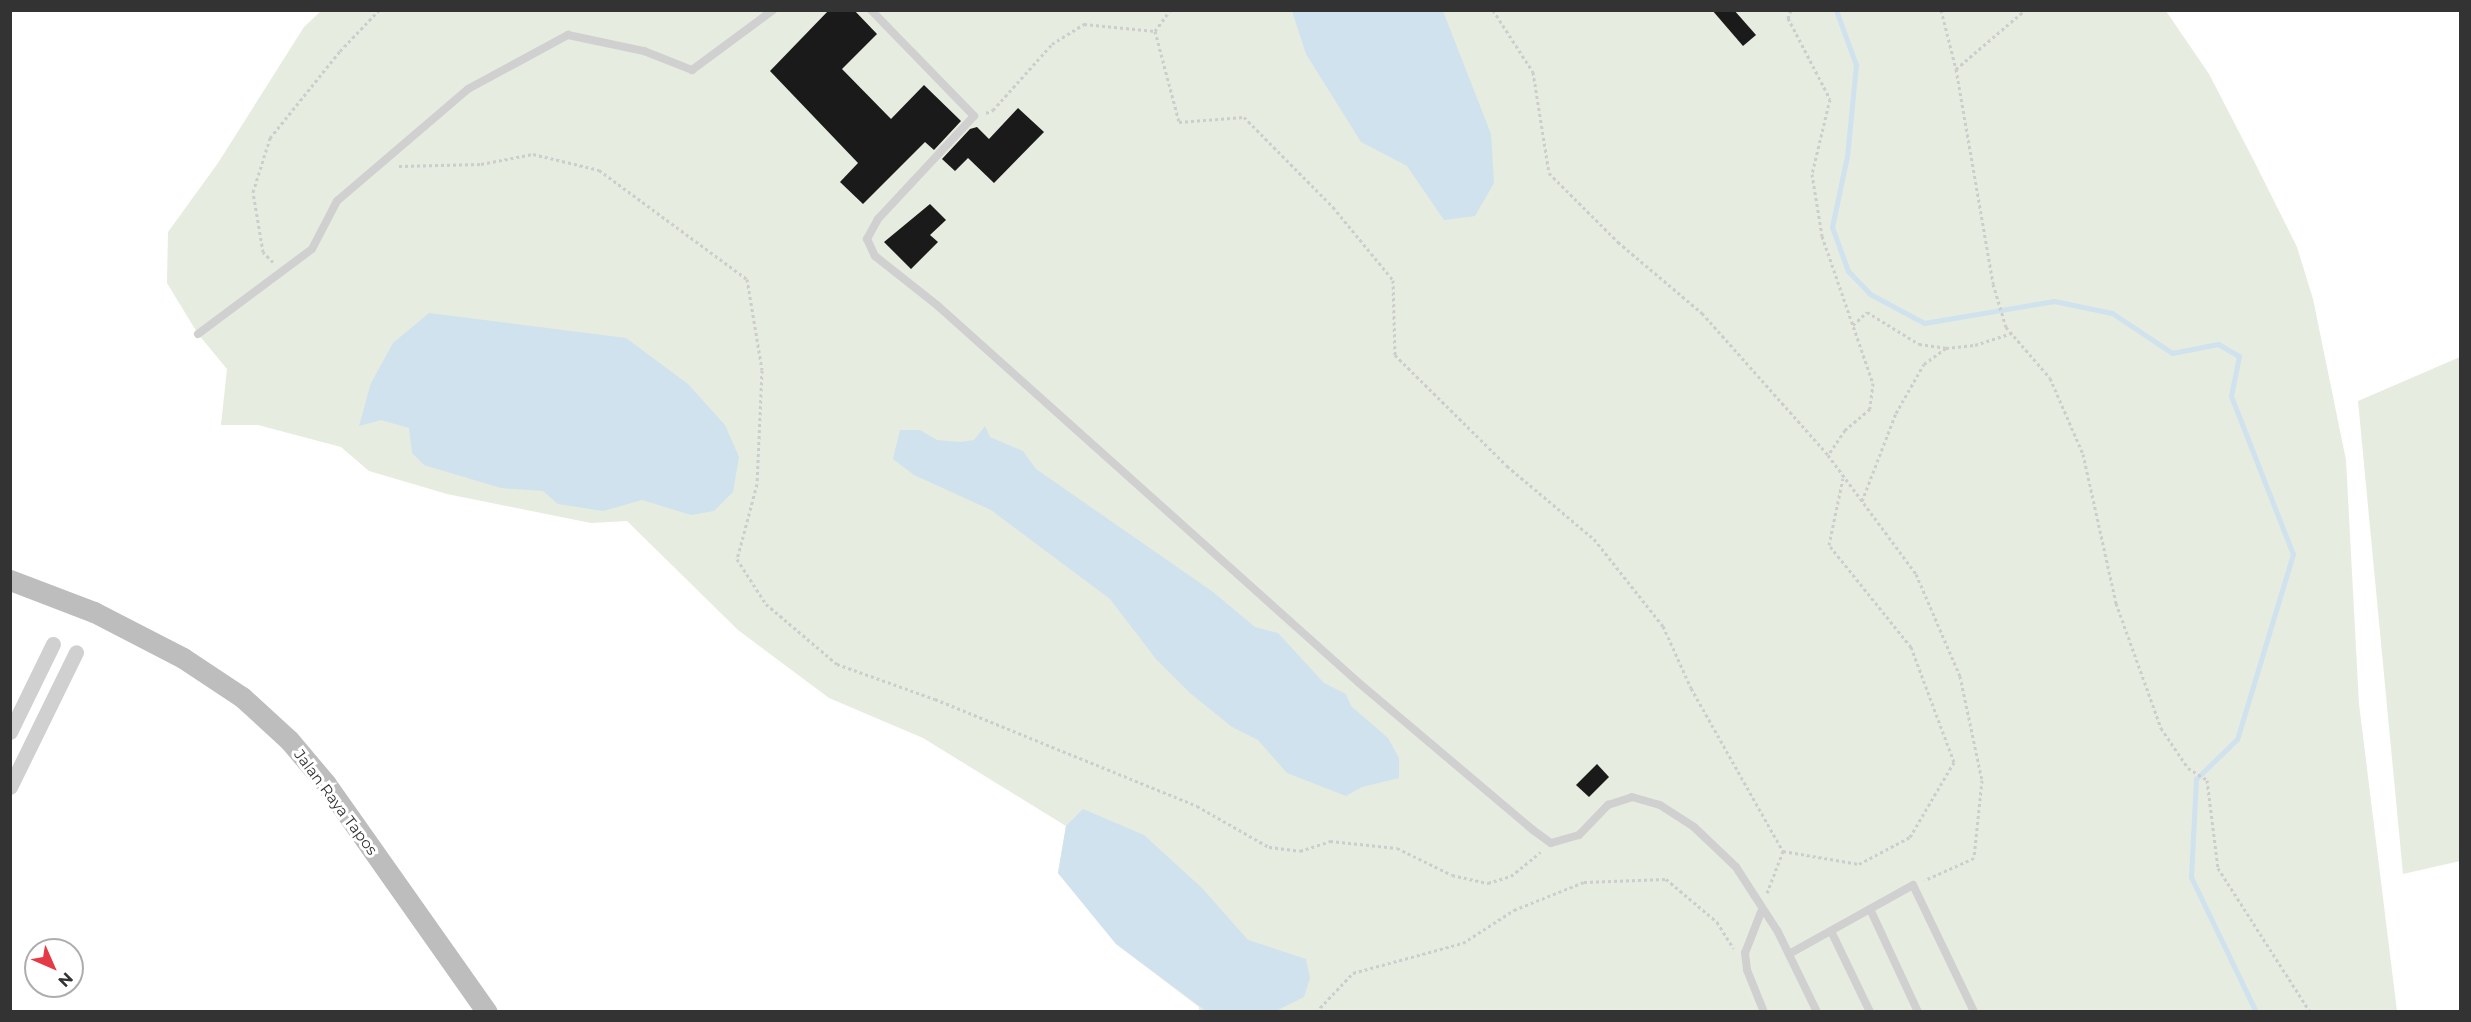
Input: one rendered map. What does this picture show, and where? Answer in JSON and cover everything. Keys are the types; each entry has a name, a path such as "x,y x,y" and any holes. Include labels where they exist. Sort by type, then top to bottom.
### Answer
{"main road":[{"name":"Jalan Raya Tapos","path":"10,580 94,612 183,658 242,697 289,740 326,784 487,1011"}],"street":[{"path":"10,732 53,644"},
{"path":"10,787 76,652"}],"lane":[{"path":"198,334 317,244 332,206 468,89 568,35 644,51 692,70 772,10"},
{"path":"872,10 974,116 878,219 867,239 875,256 1159,501 1359,683 1551,843 1579,836 1608,805 1632,797 1660,805 1695,827 1736,867 1761,912 1789,954 1816,1011"},
{"path":"1789,954 1913,885 1973,1011"},
{"path":"1870,909 1918,1011"},
{"path":"1761,912 1745,953 1747,970 1764,1011"},
{"path":"1831,931 1870,1011"}],"path":[{"path":"280,270 263,252 253,192 270,138 339,51 379,10"},
{"path":"1155,31 1170,10"},
{"path":"1493,10 1533,72 1549,173 1618,242 1702,313 1828,455 1917,574 1960,676 1982,780 1974,858 1913,885"},
{"path":"1791,10 1788,18 1830,99 1812,174 1822,236 1873,383 1870,409 1845,430 1828,455"},
{"path":"1941,10 1956,69 1993,284 2006,327 2050,378 2083,454 2116,603 2161,728 2188,768 2207,780 2207,808 2218,868 2310,1011"},
{"path":"1956,69 2025,10"},
{"path":"974,116 993,110 1053,44 1084,24 1155,31"},
{"path":"1155,31 1179,122 1244,117 1333,207 1393,280 1395,355 1507,466 1594,539 1663,626 1691,688 1783,851 1761,912"},
{"path":"376,170 481,164 533,154 599,170 747,279 762,370 757,484 737,560 766,604 837,664 935,699 1197,806 1269,847 1300,851 1330,842 1396,848 1452,875 1488,883 1511,876 1551,843"},
{"path":"1852,327 1856,318 1867,312 1919,344 1946,348 2011,333"},
{"path":"1862,501 1910,385 1924,364 1946,348"},
{"path":"1783,851 1859,864 1910,837 1954,762 1911,647 1829,545 1843,478"},
{"path":"1316,1011 1353,973 1463,943 1514,910 1584,882 1666,879 1717,922 1747,970"}],"shaded area":[{"path":"321,11 2166,11 2209,74 2255,163 2297,247 2313,299 2346,460 2359,704 2397,1011 1199,1011 1199,1007 1116,944 1058,873 1066,826 923,738 829,698 738,630 627,521 591,523 447,494 369,471 341,447 258,425 221,425 227,369 198,334 167,283 168,232 218,163 304,27"},
{"path":"2460,357 2460,861 2403,874 2358,401"}],"water":[{"path":"1292,11 1443,11 1491,134 1494,183 1475,216 1444,220 1407,166 1361,142 1306,54"},
{"path":"429,313 626,338 688,384 725,425 739,457 733,492 714,511 691,515 642,500 603,511 558,504 543,491 501,488 424,465 412,453 409,428 381,420 359,426 371,383 393,343"},
{"path":"985,426 990,437 1023,451 1036,469 1213,592 1255,627 1278,633 1324,683 1346,694 1351,706 1388,738 1399,758 1399,778 1362,787 1346,796 1287,773 1258,740 1232,727 1190,693 1156,659 1110,599 991,510 914,475 893,459 900,430 920,430 937,440 960,442 974,440"},
{"path":"1083,809 1144,835 1202,888 1248,940 1306,959 1310,978 1304,997 1276,1011 1206,1011 1116,944 1058,873 1066,826"}],"building":[{"path":"829,10 854,10 877,34 842,69 891,119 924,85 961,121 934,150 925,142 863,204 840,182 858,163 770,71"},
{"path":"1712,10 1734,10 1756,35 1743,46"},
{"path":"1018,108 1044,132 994,183 968,158 955,171 942,159 970,129 977,127 989,139"},
{"path":"930,204 946,220 930,235 938,242 911,269 884,242"},
{"path":"1597,764 1609,777 1589,797 1576,785"}],"waterway":[{"path":"1836,10 1856,65 1847,156 1832,227 1848,271 1870,294 1924,323 2054,301 2112,313 2172,353 2218,344 2239,356 2231,396 2293,554 2237,739 2196,779 2191,877 2256,1012"}]}
